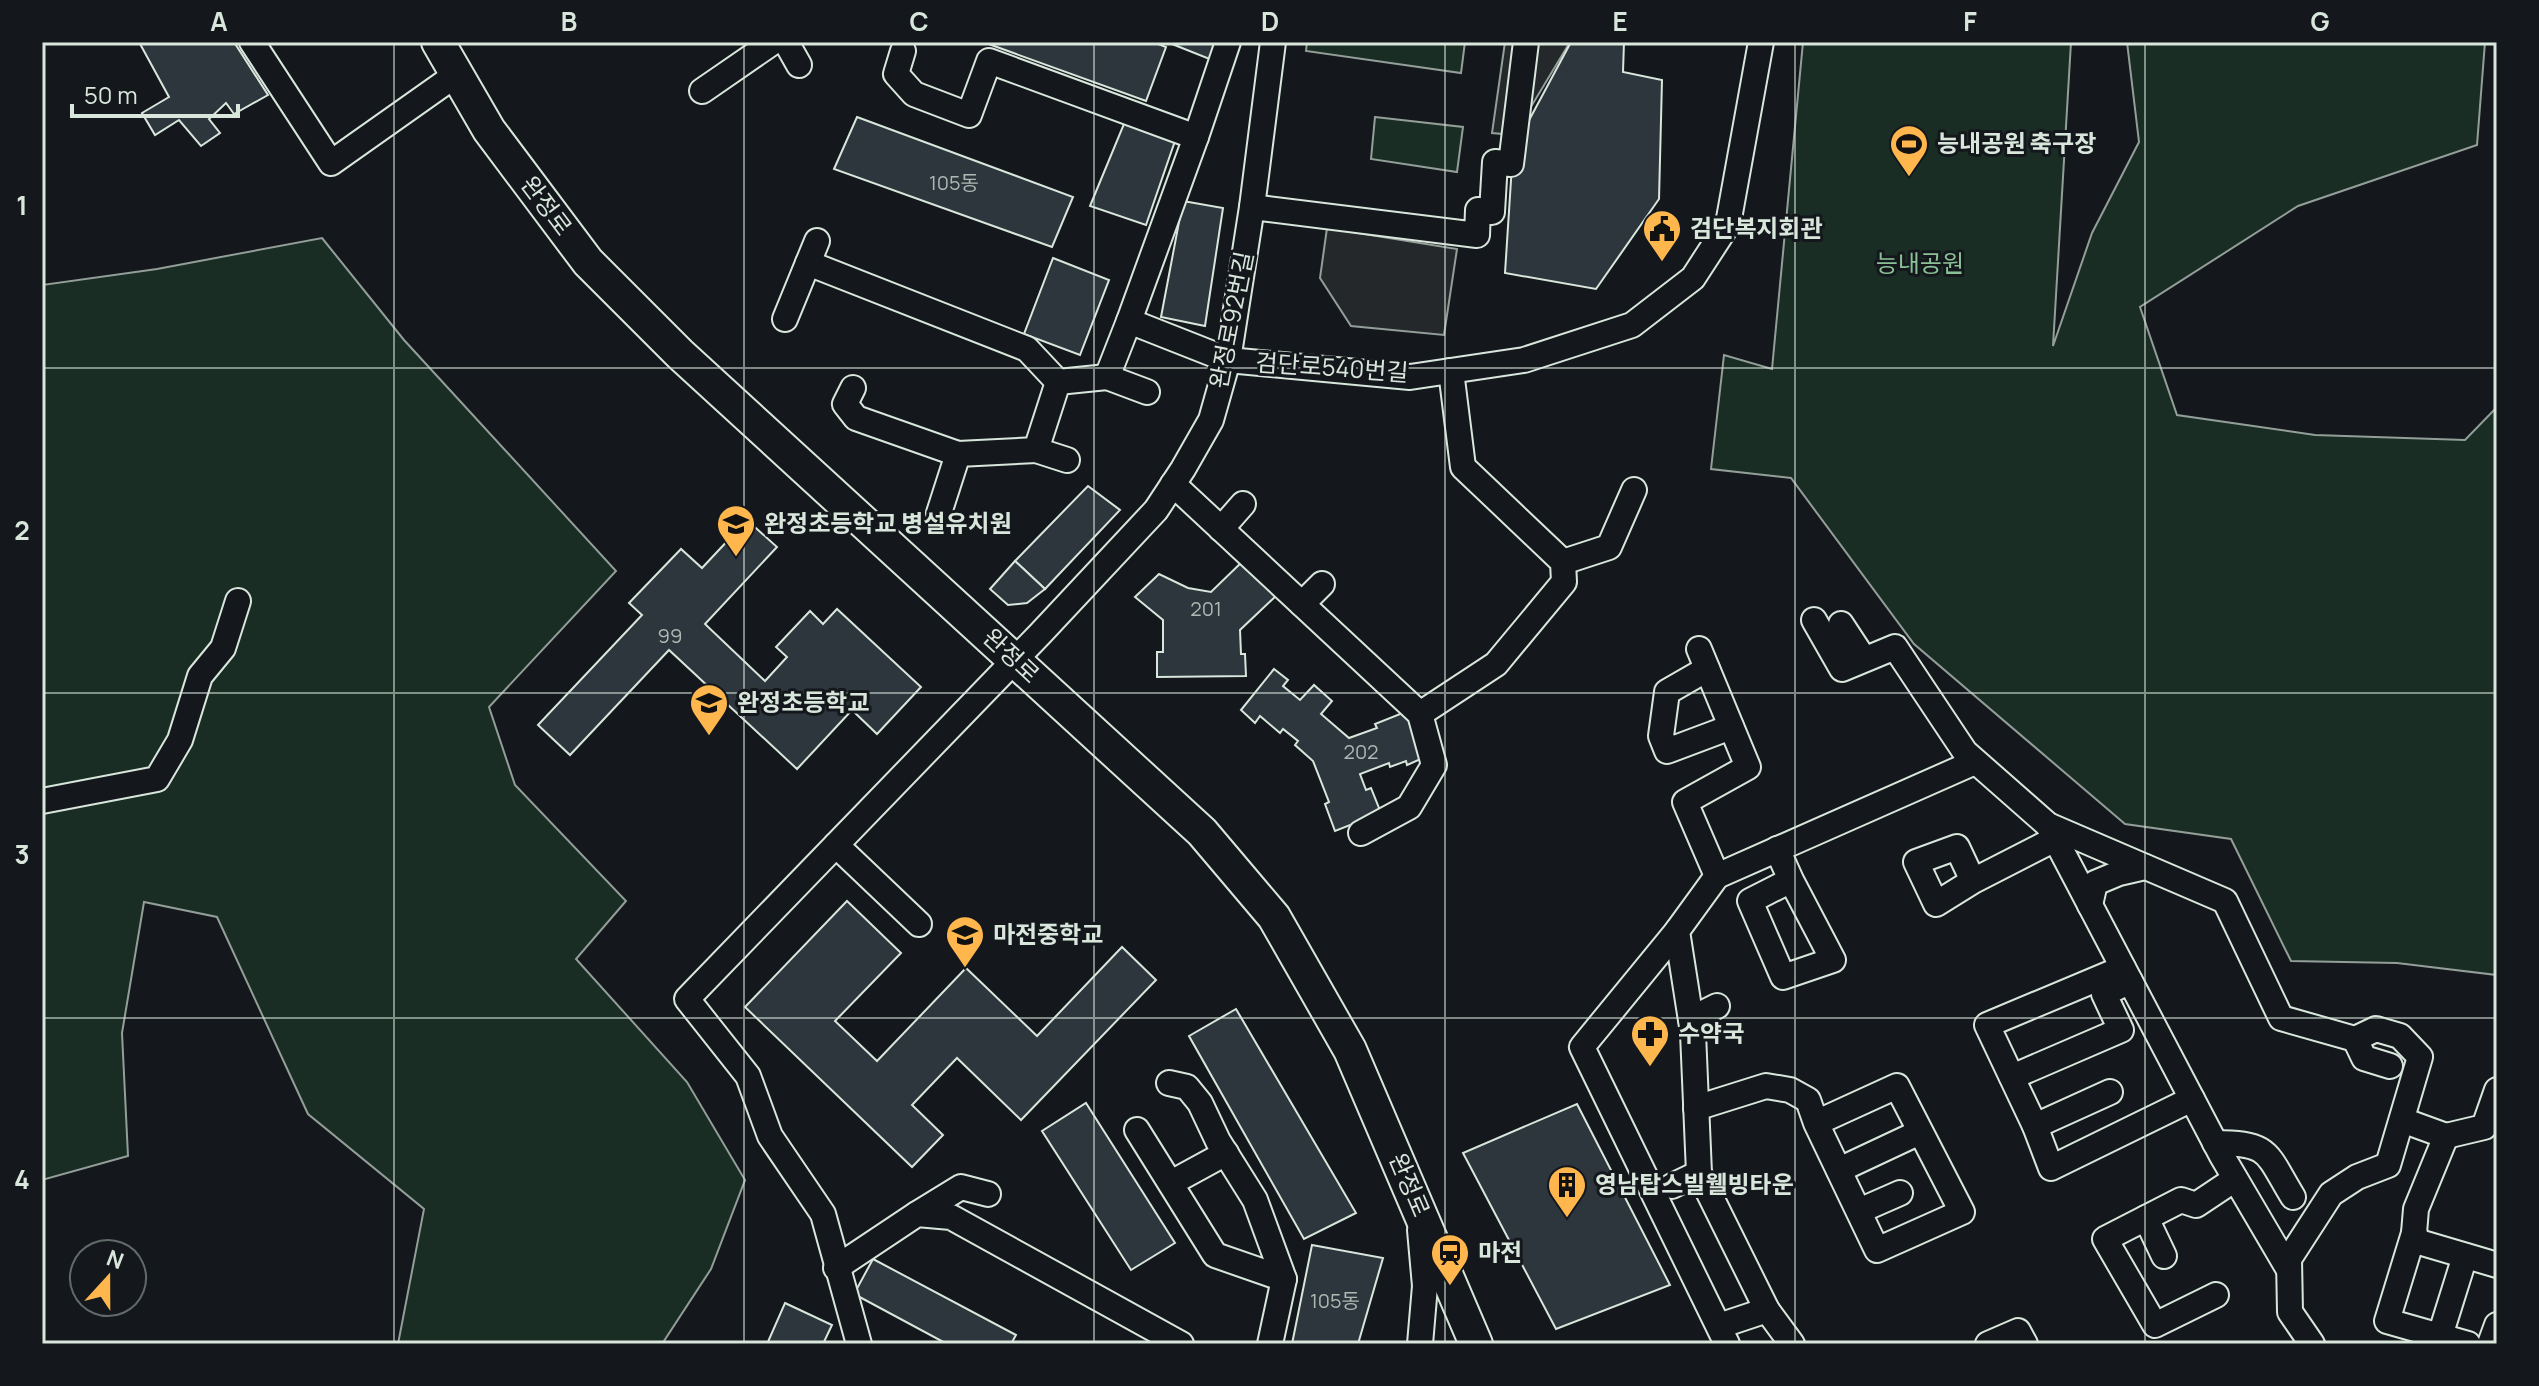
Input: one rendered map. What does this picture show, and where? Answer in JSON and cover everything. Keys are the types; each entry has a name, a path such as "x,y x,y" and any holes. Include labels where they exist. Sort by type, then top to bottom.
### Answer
{"main road":[{"name":"완정로","path":"438,42 489,130 588,262 680,354 1202,832 1274,917 1350,1050 1476,1344"}],"street":[{"path":"252,42 331,163 457,74"},
{"path":"702,91 773,42"},
{"path":"786,42 799,65"},
{"path":"1107,377 1228,42"},
{"name":"완정로92번길","path":"836,1268 823,1214 770,1136 748,1076 687,999 1040,634 1156,510 1173,484 1211,420 1228,360 1273,42"},
{"path":"1252,207 1477,235 1478,210 1492,212 1495,162 1511,164 1526,42"},
{"name":"검단로540번길","path":"1129,321 1228,360 1410,377 1524,360 1632,325 1693,278 1728,224 1761,42"},
{"path":"903,51 896,74 914,94 969,115 989,61 1196,137"},
{"path":"785,319 812,252 1027,349 1058,382"},
{"path":"1420,714 1496,664 1564,582 1563,562 1463,467 1451,371"},
{"path":"1058,382 1107,377 1147,392"},
{"path":"1036,450 1058,382"},
{"path":"853,388 845,404 856,418 958,454 1036,450 1067,460"},
{"path":"939,513 958,454"},
{"path":"1173,484 1420,714 1434,765 1409,807 1361,833"},
{"path":"1563,562 1609,547 1634,490"},
{"path":"1221,529 1243,504"},
{"path":"1302,604 1322,584"},
{"path":"42,801 157,779 180,740 200,676 223,648 238,601"},
{"path":"1814,620 1842,669 1895,647 1965,752 2051,832 2215,1143 2289,1270"},
{"path":"1841,624 1864,659"},
{"path":"1717,876 1685,802 1748,767 1703,659 1667,692 1661,736 1667,751 1731,727"},
{"path":"1767,1310 1722,1338 1582,1047 1677,931 1717,876 1975,762"},
{"path":"2051,832 2225,901 2281,1018 2355,1039 2376,1029 2400,1036 2420,1057 2388,1165 2357,1177 2331,1194 2289,1259 2290,1312 2316,1342"},
{"path":"1973,881 2051,832"},
{"path":"836,845 919,924"},
{"path":"1777,849 1791,880"},
{"path":"2090,905 2095,883 2145,867"},
{"path":"1677,931 1691,1019 1699,1173 1785,1342"},
{"path":"2012,1077 2121,1030 2104,994 2126,974"},
{"path":"2126,974 1987,1025 2035,1126 2051,1168 2192,1099"},
{"path":"1691,1019 1717,1006"},
{"path":"2355,1039 2364,1058 2390,1066"},
{"path":"1169,1083 1187,1087 1200,1103 1255,1200 1284,1279 1270,1344"},
{"path":"1696,1108 1766,1086 1790,1090 1808,1100 1816,1123 1877,1250 1962,1212 1897,1086 1816,1123"},
{"path":"2402,1120 2446,1136 2490,1129 2497,1090"},
{"path":"2035,1126 2110,1092"},
{"path":"1137,1130 1215,1255 1284,1279"},
{"path":"1839,1170 1920,1132"},
{"path":"2446,1136 2416,1209 2414,1233 2387,1321 2468,1344"},
{"path":"2215,1143 2246,1143 2263,1150 2293,1197"},
{"path":"1171,1183 1226,1153"},
{"path":"1672,1186 1699,1173"},
{"path":"2216,1295 2155,1325 2105,1239 2181,1200 2196,1205 2235,1179"},
{"path":"859,1344 836,1268 961,1187 988,1194"},
{"path":"1859,1211 1900,1193"},
{"path":"1417,1204 1425,1286 1420,1344"},
{"path":"917,1214 951,1217 1181,1344"},
{"path":"2146,1218 2164,1256"},
{"path":"2414,1233 2419,1242 2497,1265"},
{"path":"2440,1336 2465,1256"},
{"path":"2490,1344 2497,1325"},
{"path":"1988,1344 2018,1331 2025,1344"}],"green space":[{"path":"1307,42 1465,42 1461,73 1306,51"},
{"name":"능내공원","path":"1803,42 2071,42 2053,346 2092,233 2139,142 2127,42 2485,42 2477,145 2298,206 2140,307 2177,415 2315,435 2465,440 2497,407 2497,975 2397,963 2291,961 2231,839 2125,824 1914,644 1791,478 1711,469 1724,355 1772,369"},
{"path":"1375,117 1463,127 1457,172 1371,159"},
{"path":"322,238 404,340 616,571 489,707 515,785 626,901 576,959 687,1082 745,1180 711,1269 662,1344 398,1344 424,1209 308,1114 217,917 144,902 122,1033 128,1156 42,1180 42,285 157,269"}],"shaded area":[{"path":"1505,42 1570,42 1514,135 1492,133"},
{"path":"1327,228 1457,249 1444,335 1351,326 1320,278"}],"building":[{"path":"139,42 234,42 268,95 234,114 226,103 209,119 220,133 201,146 179,120 155,135 142,113 169,97"},
{"path":"983,42 1153,42 1166,47 1146,101"},
{"path":"1167,42 1219,42 1212,60"},
{"name":"검단복지회관","path":"1571,42 1624,42 1623,72 1662,80 1659,199 1596,289 1505,273 1512,165 1519,139"},
{"path":"857,117 1073,197 1052,247 834,169"},
{"path":"1126,119 1176,138 1146,225 1090,206"},
{"path":"1183,201 1223,208 1205,326 1161,317"},
{"path":"1053,258 1109,280 1080,355 1024,334"},
{"path":"1088,486 1120,510 1045,589 1015,561"},
{"name":"완정초등학교","path":"747,520 777,547 705,624 765,681 787,657 776,647 810,611 823,624 837,609 921,687 877,734 852,710 797,769 669,650 570,755 538,725 642,615 629,603 681,549 702,568"},
{"path":"1245,559 1278,594 1240,630 1246,676 1157,677 1157,652 1163,652 1163,620 1135,597 1159,574 1188,588 1211,592"},
{"path":"1015,561 1045,589 1027,603 1008,605 990,589"},
{"path":"1274,669 1288,680 1283,686 1300,700 1314,685 1332,701 1321,714 1349,738 1377,728 1375,724 1405,712 1423,758 1407,765 1406,761 1390,767 1389,763 1360,774 1366,790 1371,788 1381,813 1335,831 1325,804 1329,802 1313,761 1295,745 1298,741 1283,729 1280,733 1260,716 1255,723 1241,710"},
{"path":"847,901 901,953 835,1021 877,1061 966,968 1037,1036 1122,947 1156,980 1021,1120 957,1058 912,1105 943,1135 912,1167 745,1007"},
{"path":"1236,1009 1356,1213 1304,1239 1189,1036"},
{"path":"1086,1103 1175,1243 1131,1270 1042,1131"},
{"name":"영남탑스빌웰빙타운","path":"1577,1104 1670,1285 1556,1329 1463,1153"},
{"path":"1312,1245 1383,1258 1358,1344 1292,1344"},
{"path":"873,1259 1016,1335 1011,1344 947,1344 854,1294"},
{"path":"785,1303 832,1325 823,1344 767,1344"}],"place":[{"name":"능내공원 축구장","path":"1909,178"},
{"name":"검단복지회관","path":"1662,263"},
{"name":"완정초등학교 병설유치원","path":"736,558"},
{"name":"완정초등학교","path":"709,737"},
{"name":"마전중학교","path":"965,969"},
{"name":"수약국","path":"1650,1068"},
{"name":"영남탑스빌웰빙타운","path":"1567,1219"},
{"name":"마전","path":"1450,1287"}]}
